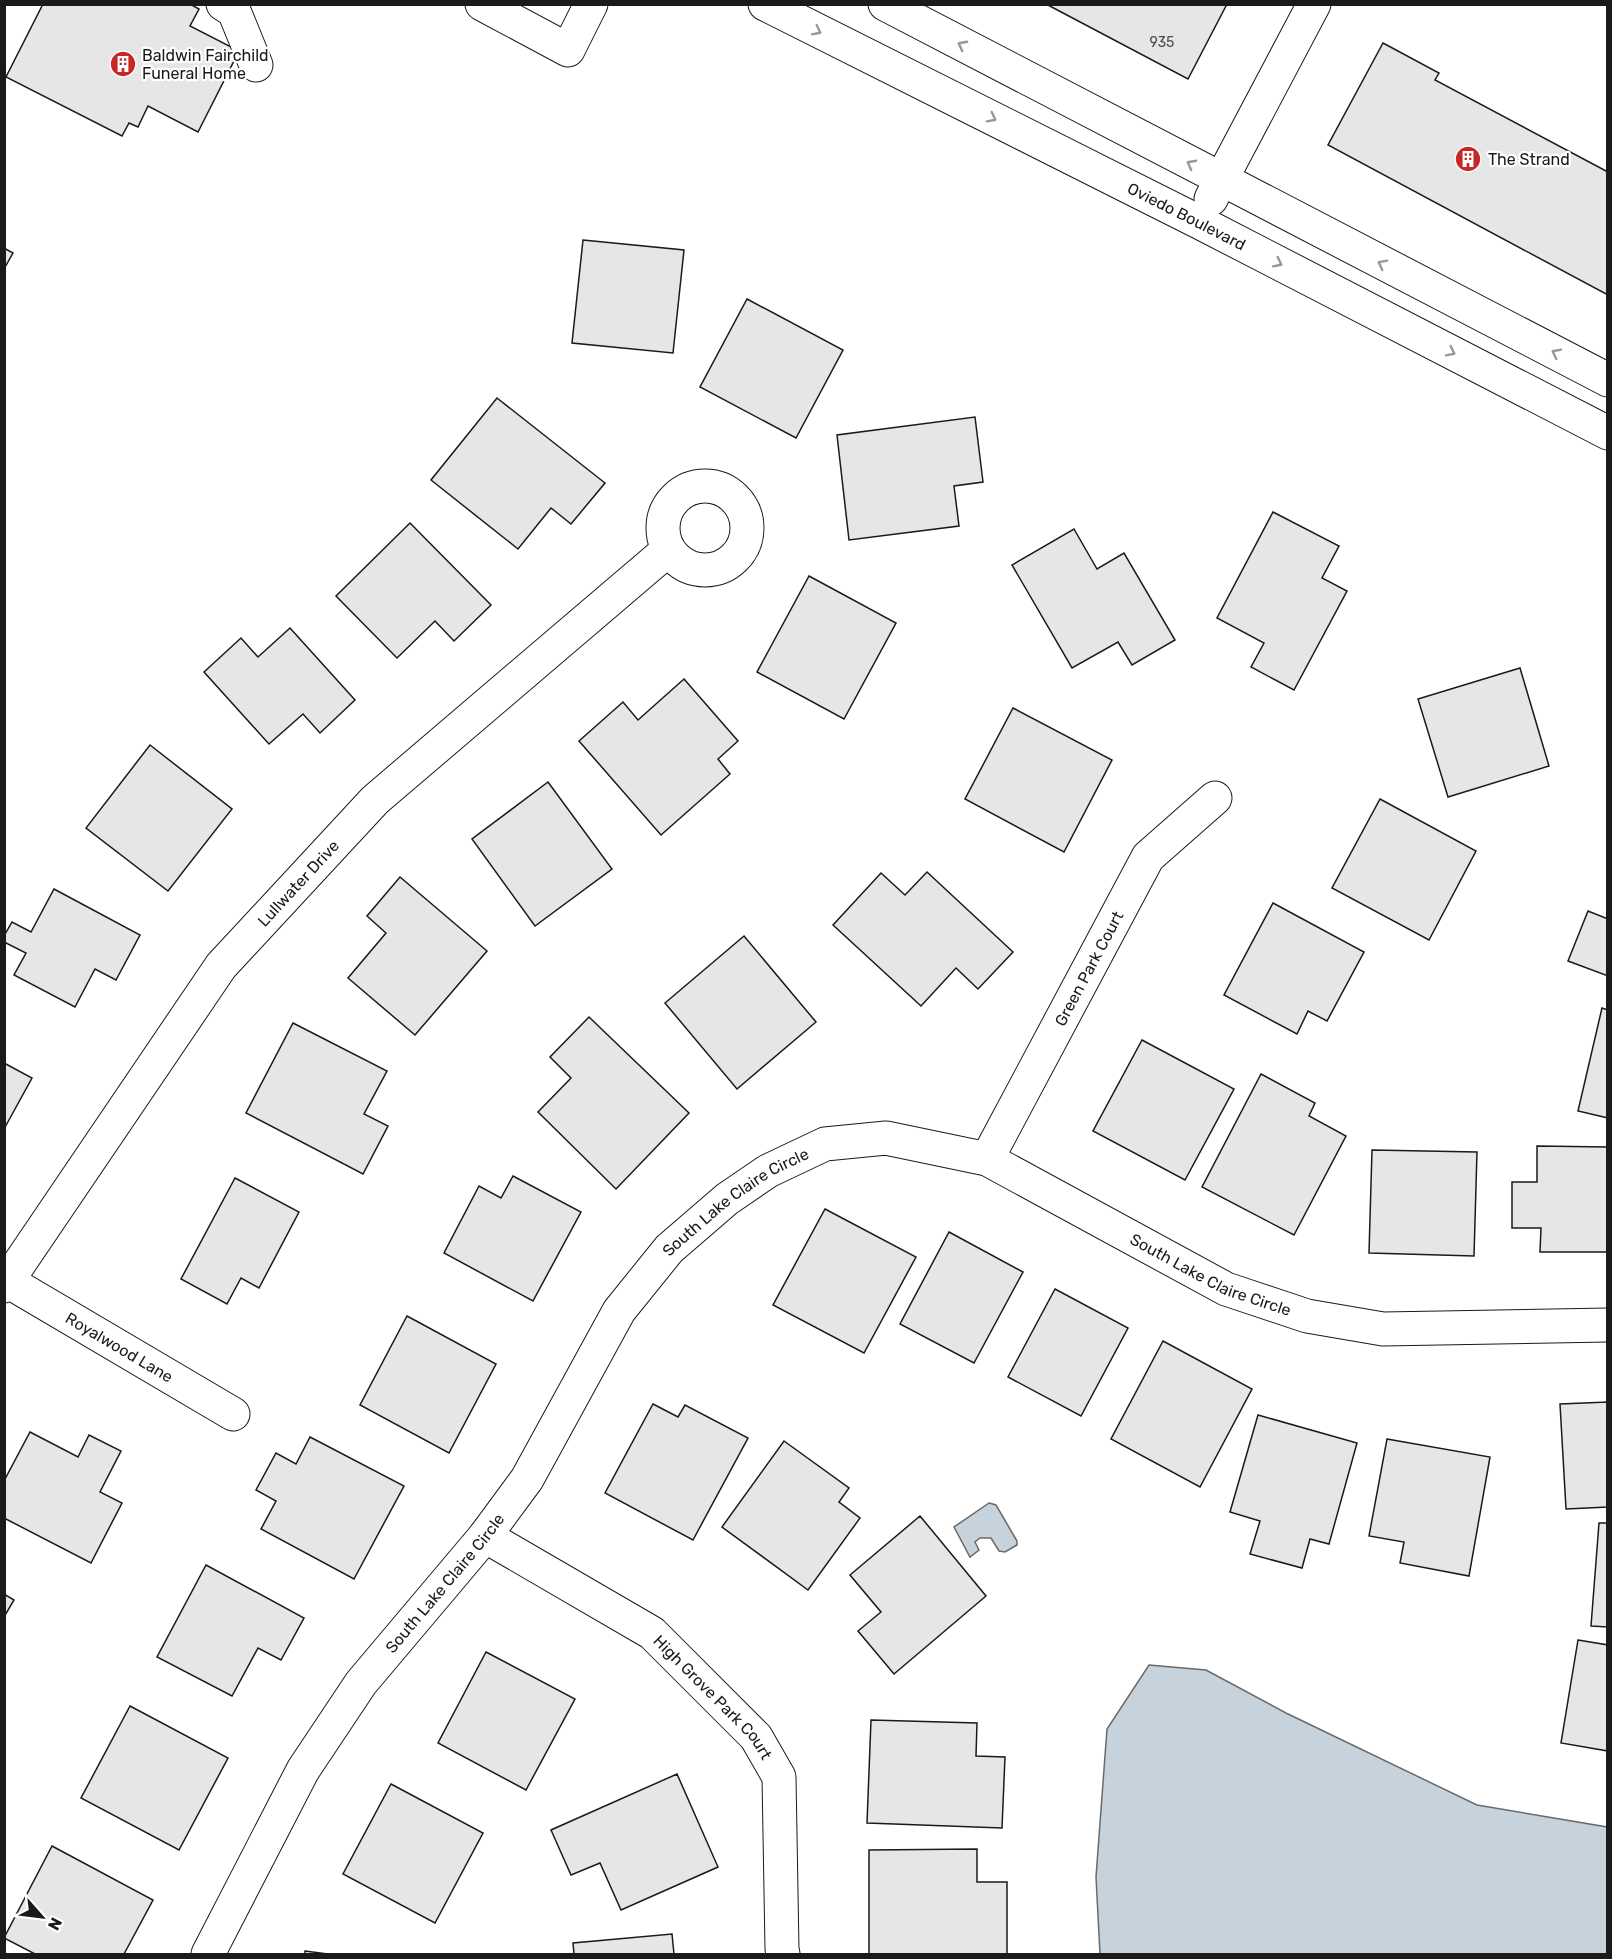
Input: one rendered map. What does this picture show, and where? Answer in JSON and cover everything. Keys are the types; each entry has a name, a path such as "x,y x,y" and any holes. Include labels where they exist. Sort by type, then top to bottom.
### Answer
{"street":[{"path":"223,4 234,11 256,65"},
{"path":"482,4 568,50 591,4"},
{"name":"Oviedo Boulevard","path":"765,4 1199,222 1608,433"},
{"path":"885,4 1221,181 1608,380"},
{"path":"1199,222 1314,4"},
{"name":"Lullwater Drive","path":"6,1282 221,966 375,800 669,550"},
{"name":"Green Park Court","path":"987,1159 1148,857 1215,798"},
{"name":"South Lake Claire Circle","path":"208,1954 303,1770 361,1683 485,1536 527,1479 619,1311 669,1249 727,1199 768,1171 825,1144 886,1138 987,1159 1226,1289 1307,1316 1383,1329 1608,1324"},
{"name":"Royalwood Lane","path":"6,1282 233,1414"},
{"name":"High Grove Park Court","path":"485,1536 652,1633 756,1737 779,1777 783,1954"}],"shaded area":[{"path":"989,1503 996,1505 1017,1541 1017,1545 1005,1552 999,1551 991,1538 980,1538 975,1542 979,1550 970,1557 954,1527"},
{"path":"1149,1665 1206,1670 1286,1713 1477,1805 1607,1827 1607,1954 1100,1954 1096,1877 1107,1729"}],"building":[{"name":"Baldwin Fairchild Funeral Home","path":"43,4 190,4 199,9 190,26 239,51 198,132 148,106 138,127 129,123 122,136 6,77"},
{"path":"1046,4 1227,4 1188,79"},
{"name":"The Strand","path":"1383,43 1439,73 1435,80 1608,172 1608,295 1328,145"},
{"path":"583,240 684,250 673,353 572,343"},
{"path":"4,248 13,253 4,269"},
{"path":"747,299 843,350 796,438 700,387"},
{"path":"497,398 605,483 571,524 551,508 518,549 431,480"},
{"path":"975,417 983,482 954,486 959,526 849,540 837,435"},
{"path":"1273,512 1339,546 1322,578 1347,591 1294,690 1251,667 1264,643 1217,618"},
{"path":"410,523 491,605 454,641 435,621 397,658 336,596"},
{"path":"1074,529 1097,569 1124,553 1175,640 1132,665 1118,642 1072,668 1012,565"},
{"path":"809,576 896,623 844,719 757,672"},
{"path":"290,628 355,700 320,733 303,714 269,744 204,672 241,638 258,657"},
{"path":"1520,668 1549,766 1448,797 1418,699"},
{"path":"684,679 738,741 718,759 730,774 661,835 579,741 623,702 638,720"},
{"path":"1013,708 1112,760 1064,852 965,799"},
{"path":"150,745 232,809 168,891 86,828"},
{"path":"548,782 612,869 535,926 472,839"},
{"path":"1380,799 1476,851 1429,940 1332,888"},
{"path":"927,872 1013,952 978,989 956,968 921,1006 833,925 881,873 905,895"},
{"path":"400,877 487,951 415,1035 348,978 386,933 367,916"},
{"path":"54,889 140,935 116,980 95,969 75,1007 14,975 26,953 4,942 4,936 12,922 31,932"},
{"path":"1273,903 1364,952 1327,1021 1308,1011 1297,1034 1224,995"},
{"path":"1588,911 1608,919 1608,976 1568,961"},
{"path":"744,936 816,1022 737,1089 665,1003"},
{"path":"1602,1008 1608,1010 1608,1118 1578,1111"},
{"path":"589,1017 689,1113 616,1189 538,1112 571,1078 550,1057"},
{"path":"293,1023 387,1071 364,1114 388,1126 363,1174 246,1113"},
{"path":"1142,1040 1234,1089 1185,1180 1093,1131"},
{"path":"4,1063 32,1078 4,1129"},
{"path":"1261,1074 1315,1103 1309,1116 1346,1136 1294,1235 1202,1187"},
{"path":"1537,1146 1608,1147 1608,1252 1540,1252 1541,1228 1512,1228 1512,1182 1537,1182"},
{"path":"1372,1150 1477,1152 1474,1256 1369,1253"},
{"path":"513,1176 581,1212 533,1301 444,1253 479,1186 501,1198"},
{"path":"235,1178 299,1212 259,1288 241,1278 227,1304 181,1279"},
{"path":"825,1209 916,1257 864,1353 773,1305"},
{"path":"949,1232 1023,1272 974,1363 900,1324"},
{"path":"1055,1289 1128,1328 1081,1416 1008,1377"},
{"path":"407,1316 496,1364 449,1453 360,1405"},
{"path":"1163,1341 1252,1389 1200,1487 1111,1439"},
{"path":"1608,1402 1608,1507 1566,1509 1560,1404"},
{"path":"653,1404 678,1417 685,1405 748,1438 693,1540 605,1493"},
{"path":"1258,1415 1357,1443 1329,1544 1310,1539 1302,1568 1250,1554 1260,1521 1230,1512"},
{"path":"30,1432 78,1457 89,1435 121,1451 100,1492 122,1503 91,1563 4,1518 4,1481"},
{"path":"310,1437 404,1486 354,1579 261,1529 276,1501 256,1490 276,1453 296,1464"},
{"path":"1387,1439 1490,1457 1469,1576 1400,1563 1404,1542 1369,1536"},
{"path":"784,1441 849,1488 839,1502 860,1518 808,1590 722,1527"},
{"path":"920,1516 986,1596 894,1674 858,1631 881,1612 850,1575"},
{"path":"1599,1523 1608,1523 1608,1627 1591,1626"},
{"path":"206,1565 304,1618 281,1660 258,1648 232,1696 157,1657"},
{"path":"4,1594 14,1600 4,1617"},
{"path":"1578,1640 1608,1645 1608,1751 1561,1743"},
{"path":"486,1652 575,1699 526,1790 438,1743"},
{"path":"130,1706 228,1758 179,1850 81,1798"},
{"path":"871,1720 977,1723 976,1756 1005,1757 1002,1828 867,1823"},
{"path":"677,1774 718,1867 621,1910 600,1863 571,1875 551,1830"},
{"path":"391,1784 483,1833 435,1923 343,1874"},
{"path":"52,1846 153,1900 124,1954 35,1954 4,1938"},
{"path":"977,1849 977,1882 1007,1882 1007,1954 869,1954 869,1850"},
{"path":"672,1934 674,1954 574,1954 573,1943"},
{"path":"305,1951 328,1954 305,1954"}],"place":[{"name":"Baldwin Fairchild Funeral Home","path":"123,64"},
{"name":"The Strand","path":"1468,159"}]}
